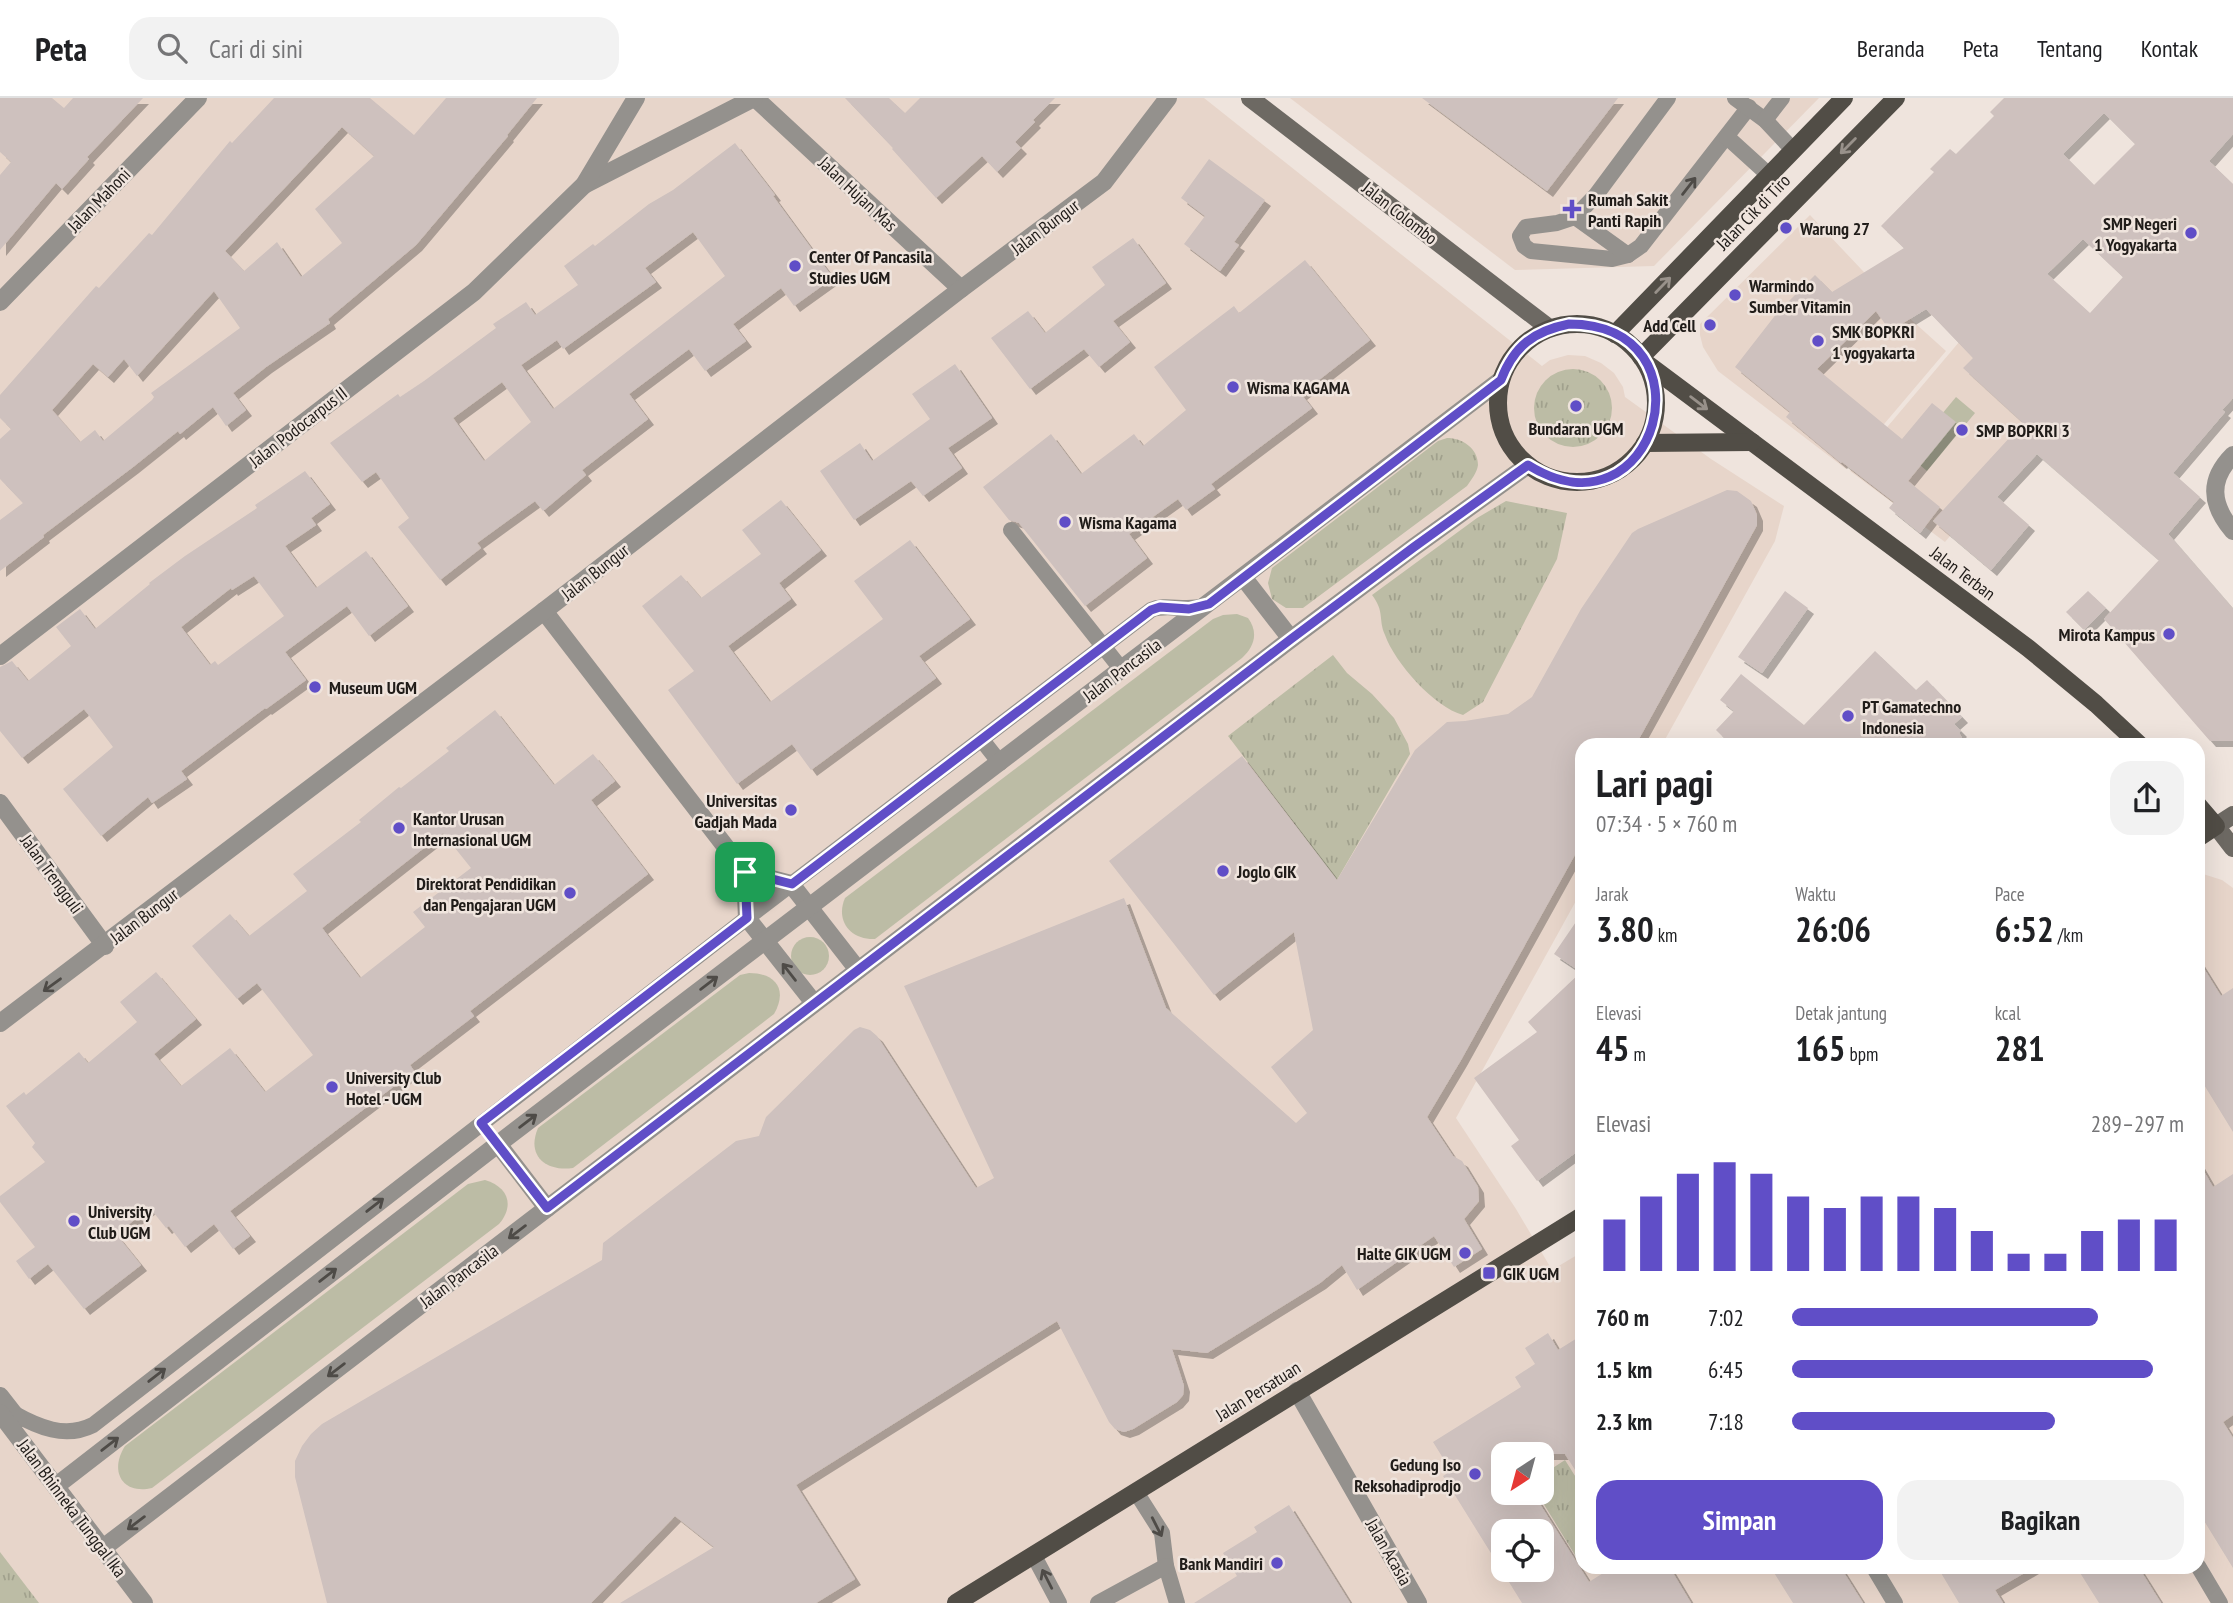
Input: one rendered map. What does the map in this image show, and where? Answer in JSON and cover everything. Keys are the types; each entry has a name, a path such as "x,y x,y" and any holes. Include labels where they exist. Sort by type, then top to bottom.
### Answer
{"main road":[{"name":"Jalan Colombo","path":"1250,98 1549,328"},
{"name":"Jalan Cik di Tiro","path":"1615,334 1844,98"},
{"name":"Jalan Cik di Tiro","path":"1644,360 1896,98"},
{"path":"1581,324 1615,334 1630,344 1644,360 1654,383 1657,408 1655,421 1645,443 1630,463 1597,480 1557,480 1528,465 1512,449 1501,424 1498,410 1501,380 1521,347 1531,337 1549,328 1581,324"},
{"name":"Jalan Terban","path":"1644,360 2028,648 2133,738"},
{"path":"1645,443 1752,442"},
{"path":"2205,813 2233,848"},
{"path":"2205,833 2233,815"},
{"name":"Jalan Persatuan","path":"956,1603 1575,1220"}],"street":[{"name":"Jalan Mahoni","path":"0,302 198,98"},
{"name":"Jalan Podocarpus II","path":"0,656 474,292 584,185 636,98"},
{"name":"Jalan Podocarpus II","path":"584,185 755,98"},
{"name":"Jalan Hujan Mas","path":"755,98 961,289"},
{"name":"Jalan Bungur","path":"0,1023 105,946 1104,182 1168,98"},
{"name":"Jalan Pancasila","path":"60,1483 498,1144 1501,380"},
{"path":"2233,455 2218,475 2214,490 2217,506 2233,531"},
{"name":"Jalan Pancasila","path":"107,1545 1291,639 1528,465"},
{"path":"1243,577 1291,639"},
{"path":"544,611 745,872 747,918 814,1003"},
{"name":"Jalan Trengguli","path":"0,803 105,946"},
{"path":"745,872 792,884 858,970"},
{"path":"498,1144 547,1208"},
{"name":"Jalan Acasia","path":"1297,1391 1418,1603"},
{"name":"Jalan Bhinneka Tunggal Ika","path":"0,1396 6,1413 107,1545 144,1603"}],"lane":[{"path":"1668,98 1596,195 1575,216 1557,223 1526,227 1520,236 1521,243 1531,251 1612,259 1628,255 1641,246 1749,107"},
{"path":"1735,98 1765,120 1793,150"},
{"path":"1765,120 1782,98"},
{"path":"1727,137 1770,176"},
{"path":"1575,216 1628,255"},
{"path":"1011,530 1122,670"},
{"path":"6,1413 49,1430 68,1432 86,1429 747,918 1155,608 1189,609 1209,604"},
{"path":"982,740 1000,764"},
{"path":"481,1123 498,1144"},
{"path":"283,1277 299,1298"},
{"path":"1136,1492 1161,1533 1166,1566 1177,1603"},
{"path":"1034,1556 1059,1603"},
{"path":"1098,1603 1166,1566"},
{"path":"1878,1574 1895,1603"},
{"path":"2203,1574 2220,1603"}],"shaded area":[{"name":"Universitas Gadjah Mada","path":"0,98 1204,98 1542,366 1550,360 1568,355 1585,356 1601,363 1614,373 1623,387 1625,397 1711,459 1784,506 1775,541 1666,738 1575,738 1575,903 1456,1118 1516,1209 1552,1270 1575,1256 1575,1574 2205,1574 2205,875 2222,880 2233,888 2233,1603 0,1603"},
{"name":"Rumah Sakit Panti Rapih","path":"1290,98 1819,98 1654,266 1515,270"},
{"name":"SMK BOPKRI 1 yogyakarta","path":"1810,215 1896,306 1946,351 1846,469 1718,371 1703,347 1700,335 1700,324"},
{"name":"SMP BOPKRI 3","path":"1987,309 2074,389 1945,542 1850,471"}],"green space":[{"path":"1573,369 1588,372 1605,386 1612,408 1609,423 1595,440 1573,447 1558,444 1541,430 1534,408 1537,393 1551,376"},
{"path":"1956,397 1975,413 1927,471 1908,455"},
{"path":"1447,438 1463,442 1475,454 1478,465 1467,486 1303,608 1286,608 1272,599 1268,583 1272,568 1438,441"},
{"path":"1506,501 1567,513 1557,559 1483,702 1463,715 1428,694 1406,671 1390,646 1383,629 1379,606 1372,595 1477,518"},
{"path":"1237,614 1248,618 1254,634 1250,649 1242,658 875,939 859,936 847,928 842,914 845,898 1213,619"},
{"path":"1333,655 1347,673 1372,694 1394,718 1408,744 1410,754 1337,880 1228,736"},
{"path":"810,937 824,942 829,956 824,970 810,975 796,970 791,956 796,942"},
{"path":"749,973 766,976 777,984 780,997 774,1014 573,1168 554,1167 541,1160 535,1147 538,1128 740,975"},
{"path":"485,1180 499,1187 507,1198 507,1210 499,1224 152,1488 133,1488 121,1479 118,1464 125,1446 468,1184"},
{"path":"1565,1460 1575,1476 1575,1555 1544,1505 1554,1505 1554,1467"},
{"path":"0,1552 39,1603 0,1603"}],"building":[{"path":"0,98 52,98 64,108 73,98 143,98 87,157 89,159 62,189 56,183 0,250 0,175 11,162 0,152"},
{"path":"274,98 370,98 414,135 446,98 537,98 416,245 328,319 330,323 233,393 246,410 226,426 213,407 180,434 178,431 0,571 0,520 23,503 0,479 0,439 11,429 0,418 0,395 96,286 99,288 149,233 152,235 230,141 232,143","holes":["342,127 374,156 315,209 342,243 301,277 277,242 244,271 225,251","214,291 240,328 151,393 154,397 152,400 103,441 95,430 80,442 52,410 93,364 108,377 124,359 137,376"]},
{"path":"845,98 889,98 905,113 920,98 1055,98 1015,142 1021,148 997,172 982,156 936,198"},
{"path":"1422,98 1618,98 1547,191"},
{"path":"2004,98 2233,98 2233,134 2209,161 2233,184 2233,398 2222,410 2225,412 2173,473 2200,497 2168,534 2233,609 2233,741 2210,741 2104,619 2159,560 2037,454 1997,497 2029,525 1991,570 1933,521 2023,423 1963,368 1973,358 1926,309 1890,331 1876,311 1817,369 1902,439 1932,403 1956,422 1908,481 1940,507 1920,533 1889,508 1894,502 1841,463 1786,417 1790,412 1735,367 1777,313 1815,275 1832,292 1904,248 1881,226 1934,172 1930,169 1950,149 1956,154 1994,116 1990,112","holes":["2104,113 2135,144 2094,185 2063,154","2083,239 2123,277 2090,313 2047,274"]},
{"path":"735,143 833,278 794,306 781,288 733,324 746,341 705,371 689,349 629,394 648,419 582,470 586,475 543,511 535,501 477,543 481,548 440,580 398,527 409,518 376,472 362,482 330,443 398,394 400,397 424,381 496,328 493,324 526,302 535,315 578,285 564,266 593,244 595,246 649,204 673,190","holes":["693,232 725,276 553,409 521,365 557,340 563,349 656,282 645,268","502,382 531,422 484,461 453,418"]},
{"path":"1209,159 1265,200 1234,242 1239,245 1220,271 1184,244 1205,216 1181,198"},
{"path":"1133,238 1166,283 1113,321 1130,342 1099,367 1084,349 1030,389 991,338 1028,311 1045,333 1105,285 1092,267"},
{"path":"1305,260 1370,340 1301,394 1312,408 1211,484 1215,489 1186,510 1178,499 1129,534 1147,558 1085,606 1019,523 1009,520 983,487 1051,434 1081,474 1134,434 1143,446 1186,410 1154,367 1234,306 1239,313"},
{"path":"955,364 992,418 948,448 962,468 923,496 911,481 854,520 820,471 860,443 872,461 930,419 912,394"},
{"path":"305,471 330,504 311,518 316,525 285,546 316,588 366,551 408,606 369,636 347,606 285,652 306,680 181,771 187,779 152,803 148,797 101,836 63,789 113,747 84,709 22,758 0,731 0,667 12,661 28,681 71,646 56,627 80,609 95,629 185,556 257,508 255,505","holes":["254,576 284,616 218,665 215,661 210,665 181,627 231,588 232,590"]},
{"path":"1727,490 1737,491 1751,501 1757,515 1757,525 1639,738 1575,738 1575,855 1427,1117 1453,1156 1462,1161 1478,1187 1479,1201 1464,1219 1482,1249 1454,1267 1434,1236 1357,1290 1342,1265 1320,1283 1207,1353 1172,1349 1184,1386 1183,1395 1177,1402 1124,1432 1115,1429 1109,1422 1057,1321 796,1485 855,1579 816,1603 620,1603 714,1547 675,1516 591,1603 327,1603 295,1477 295,1461 311,1434 322,1424 602,1260 603,1243 736,1141 759,1136 766,1117 854,1030 860,1027 877,1036 976,1188 994,1178 904,986 1124,898 1166,1008 1296,1123 1307,1113 1271,1067 1313,1030 1294,932 1214,995 1109,861 1242,756 1337,880 1415,750 1447,722 1508,714 1532,697 1581,609 1632,533"},
{"path":"781,500 821,550 779,583 791,599 728,646 770,702 883,619 854,581 910,540 970,619 919,656 936,678 811,770 792,744 737,784 668,690 694,671 642,606 681,575 701,598 761,554 742,530"},
{"path":"1785,591 1808,608 1762,673 1738,657"},
{"path":"2088,591 2106,608 2084,630 2066,612"},
{"path":"1875,651 1916,690 1927,680 1962,717 1954,724 1961,731 1959,733 1962,738 1724,738 1716,730 1734,711 1720,700 1741,674 1804,725"},
{"path":"495,710 554,785 593,754 615,781 591,800 648,874 470,1011 474,1016 410,1065 414,1071 230,1211 250,1236 233,1249 214,1224 185,1247 169,1226 166,1228 150,1208 116,1234 141,1265 84,1309 48,1264 29,1279 16,1261 35,1247 0,1202 0,1196 45,1162 32,1147 35,1143 6,1106 24,1092 26,1095 79,1052 88,1063 137,1022 120,1002 156,972 196,1019 154,1054 181,1086 230,1048 265,1092 313,1055 257,983 237,999 192,946 230,914 249,936 307,891 293,874 361,822 359,820 399,787 449,751 446,748","holes":["443,833 471,868 413,912 425,927 360,978 322,928"]},
{"path":"1575,923 1575,968 1554,954"},
{"path":"2205,970 2221,996 2233,988 2233,1132 2205,1086"},
{"path":"1575,978 1575,1153 1537,1181 1511,1146 1519,1140 1474,1078 1537,1032 1528,1022"},
{"path":"2205,1173 2213,1187 2233,1174 2233,1415 2223,1422 2233,1438 2233,1568 2205,1522"},
{"name":"Gedung Iso Reksohadiprodjo","path":"1548,1333 1558,1350 1575,1339 1575,1470 1565,1454 1554,1454 1554,1442 1491,1442 1491,1505 1541,1505 1549,1519 1491,1519 1491,1553 1443,1476 1451,1471 1433,1442 1521,1387 1515,1377 1535,1364 1525,1348"},
{"name":"Bank Mandiri","path":"1289,1505 1350,1603 1194,1603 1237,1576 1223,1553 1257,1532 1254,1527"},
{"name":"Gedung Iso Reksohadiprodjo","path":"1554,1526 1575,1560 1575,1574 1584,1574 1589,1582 1602,1574 1674,1574 1691,1603 1522,1603 1509,1582 1554,1582"},
{"path":"1775,1574 1845,1574 1863,1603 1793,1603"},
{"path":"1942,1574 2023,1574 1995,1590 2003,1603 1959,1603"},
{"path":"2081,1574 2143,1574 2161,1603 2099,1603"}],"place":[{"name":"Rumah Sakit Panti Rapih","path":"1572,209"},
{"name":"Warung 27","path":"1786,228"},
{"name":"SMP Negeri 1 Yogyakarta","path":"2191,233"},
{"name":"Center Of Pancasila Studies UGM","path":"795,266"},
{"name":"Warmindo Sumber Vitamin","path":"1735,295"},
{"name":"Add Cell","path":"1710,325"},
{"name":"SMK BOPKRI 1 yogyakarta","path":"1818,341"},
{"name":"Wisma KAGAMA","path":"1233,387"},
{"name":"Bundaran UGM","path":"1576,406"},
{"name":"SMP BOPKRI 3","path":"1962,430"},
{"name":"Wisma Kagama","path":"1065,522"},
{"name":"Mirota Kampus","path":"2169,634"},
{"name":"Museum UGM","path":"315,687"},
{"name":"PT Gamatechno Indonesia","path":"1848,716"},
{"name":"Universitas Gadjah Mada","path":"791,810"},
{"name":"Kantor Urusan Internasional UGM","path":"399,828"},
{"name":"Joglo GIK","path":"1223,871"},
{"name":"Direktorat Pendidikan dan Pengajaran UGM","path":"570,893"},
{"name":"University Club Hotel - UGM","path":"332,1087"},
{"name":"University Club UGM","path":"74,1221"},
{"name":"Halte GIK UGM","path":"1465,1253"},
{"name":"GIK UGM","path":"1489,1273"},
{"name":"Gedung Iso Reksohadiprodjo","path":"1475,1474"},
{"name":"Bank Mandiri","path":"1277,1563"}],"route":[{"path":"1569,324 1594,326 1622,338 1646,363 1654,383 1657,408 1655,421 1645,443 1630,463 1609,475 1585,482 1557,480 1528,465 1291,639 547,1208 481,1123 747,918 745,872 792,884 1151,610 1160,607 1182,610 1209,604 1501,380 1512,358 1531,337 1549,328 1569,324"}]}
